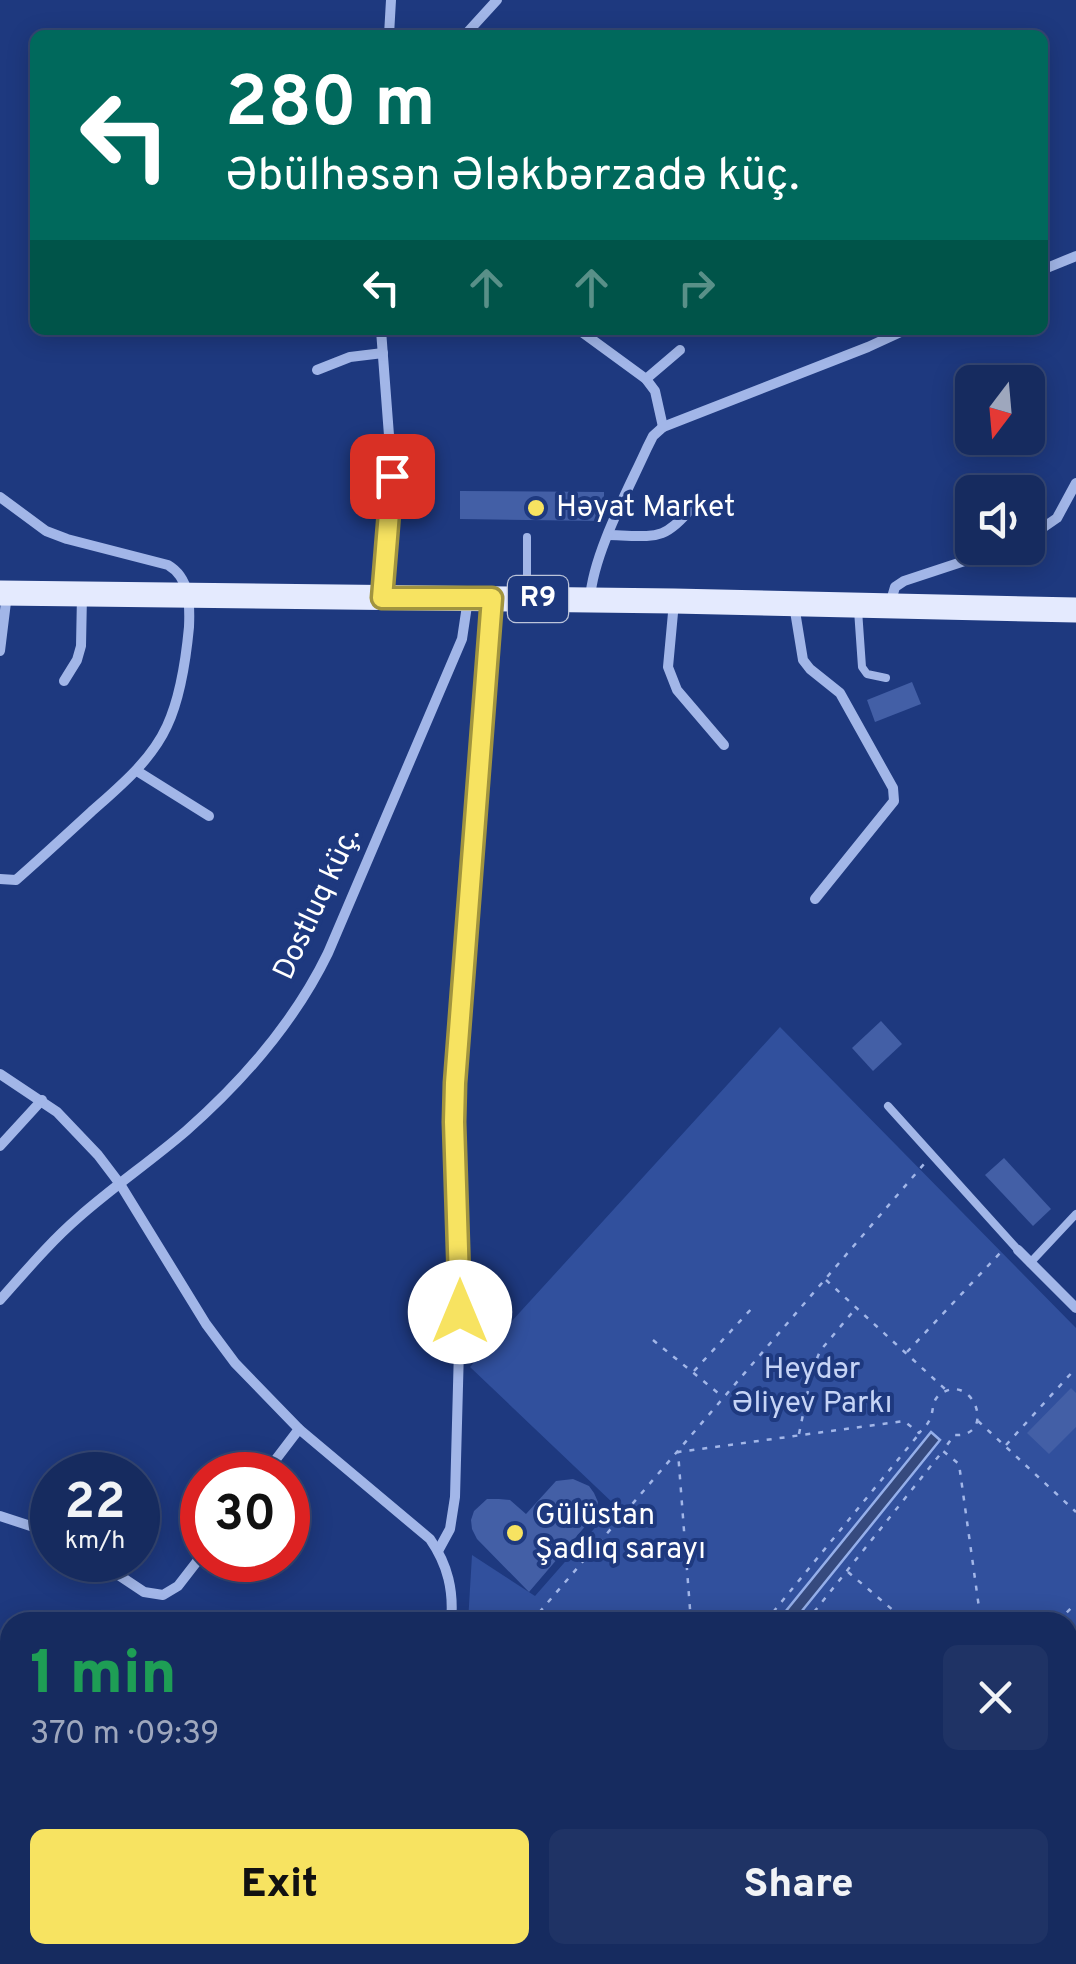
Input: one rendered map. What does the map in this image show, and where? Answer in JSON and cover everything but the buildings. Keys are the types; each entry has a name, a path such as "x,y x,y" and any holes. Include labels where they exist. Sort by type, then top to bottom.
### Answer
{"main road":[{"name":"R9","path":"4,593 1076,610"}],"street":[{"path":"389,30 392,0"},
{"path":"470,30 497,0"},
{"path":"1048,268 1074,259"},
{"path":"381,335 392,476 382,598"},
{"path":"586,335 646,380 655,392 663,427"},
{"path":"868,347 874,335"},
{"path":"590,600 596,564 647,448 663,427 895,335"},
{"path":"646,380 680,350"},
{"path":"317,370 350,356 383,353"},
{"path":"1045,526 1057,518 1076,483"},
{"path":"0,496 46,532 168,565 182,577 188,595 189,624 179,688 167,727 137,770 16,880 0,879"},
{"path":"609,534 657,536 678,525 694,504"},
{"path":"890,606 895,587 904,580 955,564"},
{"path":"0,652 4,593"},
{"path":"64,681 77,660 80,646 82,594"},
{"path":"438,1551 450,1529 455,1497 460,1312 455,1083 480,598"},
{"name":"Dostluq küç.","path":"0,1300 78,1218 186,1130 274,1042 316,977 480,598"},
{"path":"674,601 668,668 677,690 724,745"},
{"path":"794,604 803,660 850,707 892,788 894,801 815,899"},
{"path":"137,770 209,816"},
{"path":"0,1074 42,1100 80,1134 120,1184 206,1324 235,1363 300,1429 417,1527 438,1551 450,1578 451,1612"},
{"path":"0,1146 42,1100"},
{"path":"1014,1246 1076,1308"},
{"path":"282,1452 300,1429"},
{"path":"0,1516 30,1526"},
{"path":"129,1582 144,1592 163,1595 181,1582"}],"lane":[{"path":"526,599 527,538"},
{"path":"857,605 862,667 867,674 886,678"},
{"path":"888,1106 1014,1246"},
{"path":"1030,1263 1076,1214"}],"path":[{"path":"540,1612 932,1155"},
{"path":"906,1353 1014,1246"},
{"path":"824,1279 946,1390"},
{"path":"693,1372 754,1306"},
{"path":"799,1436 812,1370 820,1351 856,1308"},
{"path":"653,1340 724,1398"},
{"path":"1005,1446 1076,1368"},
{"path":"773,1612 932,1418 932,1404 938,1395 946,1390 972,1397 977,1406 972,1430 964,1436 954,1435 814,1612"},
{"path":"977,1420 1076,1512"},
{"path":"678,1452 904,1422 920,1433"},
{"path":"943,1451 960,1464 979,1612"},
{"path":"678,1452 690,1612"},
{"path":"847,1571 895,1612"},
{"path":"1067,1612 1071,1608"}],"green space":[{"name":"Heydər Əliyev Parkı","path":"780,1027 1076,1328 1076,1612 469,1612 472,1555 535,1596 615,1505 470,1367"}],"shaded area":[{"path":"931,1432 940,1440 801,1612 785,1612"}],"place":[{"name":"Həyat Market","path":"536,508"},
{"name":"Gülüstan Şadlıq sarayı","path":"515,1533"}],"route":[{"path":"392,476 382,598 492,598 455,1083 460,1312"}]}
